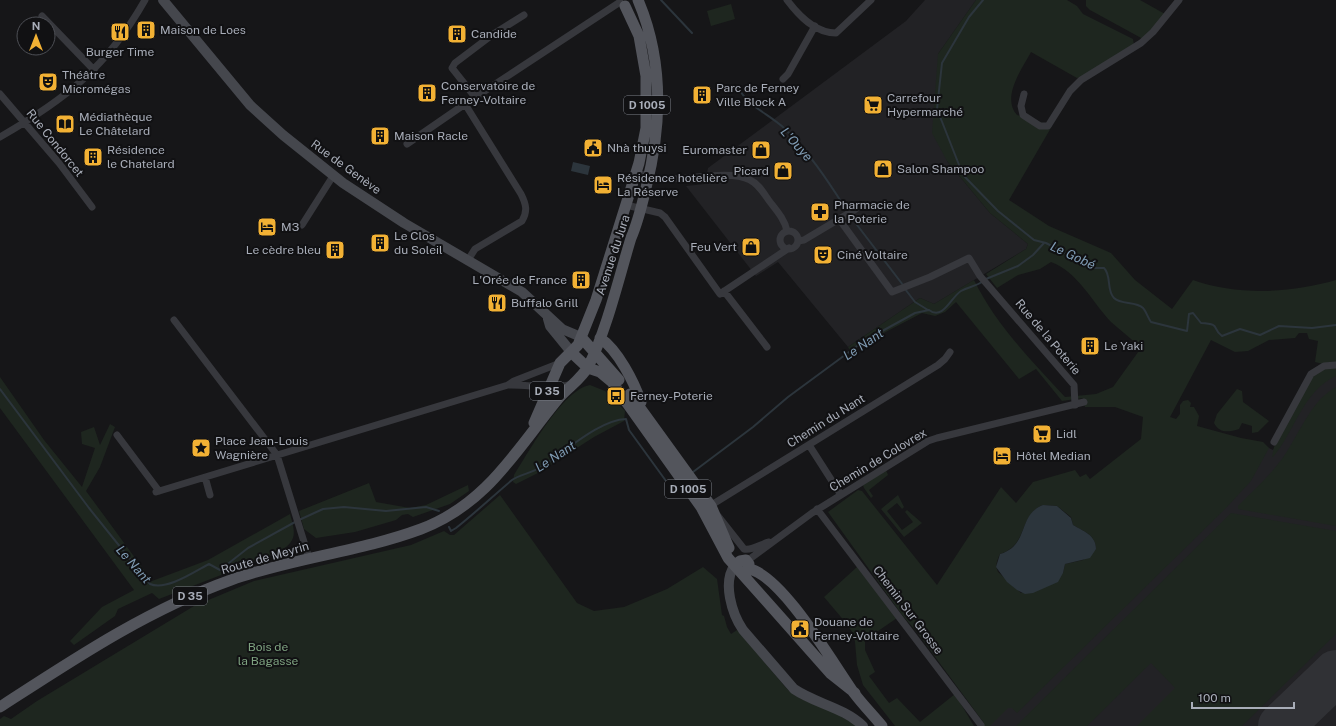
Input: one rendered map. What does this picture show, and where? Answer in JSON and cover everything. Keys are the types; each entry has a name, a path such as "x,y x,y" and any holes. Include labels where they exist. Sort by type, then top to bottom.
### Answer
{"main road":[{"name":"D 1005","path":"621,2 632,6 638,0"},
{"name":"Avenue du Jura","path":"588,368 600,338 641,209 649,176 657,128 659,93 652,42 638,0"},
{"name":"Avenue du Jura","path":"572,353 581,337 596,300 637,173 646,128 646,84 639,36 621,2"},
{"path":"581,337 595,352"},
{"name":"D 1005","path":"600,338 610,346 634,383 647,418"},
{"name":"D 1005","path":"595,352 624,386 710,506 722,528 728,546 795,635 831,674 855,693"},
{"path":"572,353 588,368"},
{"name":"Route de Meyrin","path":"529,435 560,363 572,353"},
{"name":"D 1005","path":"588,368 606,376 617,388 701,507 728,558 743,566 756,570 767,577 817,636 855,693 882,726"},
{"name":"Route de Meyrin","path":"0,707 111,637 160,610 231,580 281,565 401,535 421,529 451,515 471,501 490,484 507,465 559,397 588,368"}],"street":[{"path":"0,137 25,123 69,92 94,70 123,37 145,0"},
{"name":"Rue de Genève","path":"163,0 250,105 283,135 333,176 396,218 522,292 546,316 562,329 581,337"},
{"path":"787,0 800,16 825,33 836,33 871,0"},
{"path":"1024,94 1021,109 1024,115 1040,126 1048,126 1070,91 1081,80 1141,43 1153,32 1179,0"},
{"path":"407,144 475,97 621,2"},
{"path":"475,97 452,68 455,63 492,35 524,15"},
{"path":"783,79 788,74 815,26"},
{"path":"56,31 94,70"},
{"name":"Rue Condorcet","path":"0,94 92,207"},
{"path":"465,104 521,194 526,209 526,214 522,221 475,250 468,260"},
{"path":"637,173 665,179 742,176 756,184 784,222 787,231"},
{"path":"302,225 333,176"},
{"path":"626,206 660,214 666,217 722,293 767,347"},
{"path":"722,293 789,248 794,247 798,241 804,240 856,209"},
{"name":"Rue de la Poterie","path":"839,219 892,292 900,290 968,258 980,276 1074,385 1075,405"},
{"path":"787,231 794,233 798,241"},
{"path":"787,231 783,233 780,239 783,246 789,248"},
{"name":"Rue de Genève","path":"546,316 550,326 572,353"},
{"path":"174,320 277,455 309,558"},
{"name":"Chemin du Nant","path":"710,506 938,365 945,360 950,352"},
{"path":"508,385 514,381 560,363"},
{"path":"1274,442 1311,374 1324,366 1336,365"},
{"path":"117,435 157,492 508,385 533,384 549,387 562,387 576,381"},
{"name":"Chemin de Colovrex","path":"743,566 774,540 817,509 888,465 937,438 1084,402"},
{"path":"809,445 841,495"},
{"path":"205,477 210,495"},
{"path":"710,506 744,550 751,549 774,540"},
{"name":"Chemin Sur Grosse","path":"817,509 981,725"},
{"path":"743,566 730,576 731,603 736,619 743,630 794,688 803,695 847,714 863,726"}],"shaded area":[{"path":"925,0 976,0 938,54 947,161 990,213 1028,244 1026,249 934,304 920,298 848,347 778,262 756,276 686,186 705,184 708,168 906,21"},
{"path":"573,162 590,166 588,175 571,171"},
{"path":"1336,369 1336,726 981,726 1265,446 1273,450 1316,378"},
{"path":"1043,505 1057,506 1071,518 1073,525 1085,532 1094,540 1096,549 1090,558 1065,564 1063,573 1058,582 1033,593 1025,594 1007,582 996,567 1000,554 1009,550 1016,544 1030,516 1035,510"}],"green space":[{"path":"976,0 1067,0 1077,6 1083,14 1133,39 1134,46 1077,78 1031,52 1018,75 1012,92 1011,100 1013,108 1017,115 1052,126 1009,200 1049,226 1111,253 1135,280 1172,309 1193,280 1228,289 1264,291 1301,288 1336,280 1336,363 1323,364 1315,362 1318,341 1309,339 1307,333 1299,333 1295,338 1269,340 1248,351 1235,352 1211,340 1170,417 1176,419 1180,414 1180,405 1183,401 1188,400 1191,403 1190,407 1194,407 1199,416 1197,426 1241,438 1263,442 1269,448 1251,481 1226,508 1017,713 1012,708 1008,708 990,726 981,726 984,723 916,631 902,615 828,512 858,490 862,491 937,585 1001,487 1016,503 1033,482 1075,470 1080,477 1086,474 1090,479 1141,439 1143,417 1115,407 1085,407 1083,398 1062,401 1036,369 1019,379 956,302 945,312 935,316 922,313 857,347 851,353 848,347 920,298 934,304 974,280 993,312 1015,342 1065,397 1096,394 1113,387 1141,348 1111,322 1077,280 1060,266 1051,262 1040,269 1018,275 997,288 986,274 1026,249 1028,244 990,213 947,161 932,133 938,54","holes":["1043,505 1057,506 1071,517 1073,525 1085,532 1094,540 1096,549 1083,560 1065,564 1063,573 1021,593 998,572 998,558 1000,554 1009,550 1015,544 1030,516 1035,510"]},
{"path":"1086,0 1140,0 1165,14 1143,39 1090,10 1086,6"},
{"path":"731,4 735,19 711,26 707,11"},
{"path":"1336,366 1336,376 1315,391 1307,401 1281,447 1272,457 1274,447 1311,378 1323,369"},
{"path":"0,377 44,440 82,487 95,448 82,444 81,432 94,427 100,445 110,424 115,427 100,467 86,491 152,581 208,560 290,514 294,532 292,540 278,553 159,599 152,593 118,609 115,616 74,645 70,641 102,607 134,590 0,408"},
{"path":"590,385 605,391 625,411 624,421 594,437 538,473 516,484 513,482 514,475 547,423 568,398 579,389"},
{"path":"1336,387 1336,526 1238,509 1238,506 1264,481 1281,460 1308,416 1320,400"},
{"path":"1237,389 1242,391 1243,402 1269,421 1258,432 1252,433 1252,426 1242,423 1239,429 1222,431 1216,427 1214,423 1217,414"},
{"path":"886,470 888,475 869,490 873,496 871,498 863,485"},
{"path":"369,483 376,502 410,508 426,505 468,485 469,491 450,504 413,517 408,514 402,515 396,520 355,532 316,538 304,529 299,511"},
{"name":"Bois de la Bagasse","path":"500,495 577,603 594,611 624,607 667,589 703,567 717,579 722,615 724,616 731,634 737,630 788,690 801,699 836,713 857,726 0,726 0,719 4,716 11,719 37,701 194,606 254,581 411,545 444,531 450,535 454,535"},
{"path":"898,495 904,507 902,509 897,503 887,511 902,530 913,522 905,512 907,510 922,523 904,537 881,509"},
{"path":"1231,513 1336,531 1336,634 1242,726 1137,726 1175,688 1151,663 1087,726 1016,726"},
{"path":"857,567 897,618 865,640 865,650 875,672 869,676 889,703 897,698 920,722 955,694 974,726 895,726 863,685 857,665 853,633 824,597"}],"waterway":[{"name":"L'Ouye","path":"661,0 692,33"},
{"name":"Le Gobé","path":"983,0 969,17 942,63 937,109 963,175 998,211 1034,240 1046,243 1094,268 1104,268 1108,275 1110,291 1114,298 1120,302 1140,306 1144,309 1151,322 1187,331 1189,314 1193,313 1201,323 1214,325 1222,336 1240,329 1260,335 1279,326 1312,328 1336,325"},
{"name":"L'Ouye","path":"740,91 749,102 778,123 793,137 816,165 844,206"},
{"name":"L'Ouye","path":"854,221 903,285"},
{"name":"Le Nant","path":"986,279 1018,266 1033,255 1044,243"},
{"name":"Le Nant","path":"693,472 753,427 788,397 864,341 915,313 929,310 934,313 938,313 943,310 961,291 982,282"},
{"name":"L'Ouye","path":"905,289 915,302 928,310"},
{"name":"Le Nant","path":"0,389 89,508 150,584 164,585 172,583 209,564 220,570 248,548 295,522"},
{"name":"Le Nant","path":"449,527 451,531 456,528 515,478 536,470 592,431 615,421 626,419 629,430 666,481 669,482"},
{"name":"Le Nant","path":"299,520 323,509 344,507 386,511 426,507 439,511"}],"runway":[{"path":"1281,726 1336,673"}],"place":[{"name":"Maison de Loes","path":"146,30"},
{"name":"Burger Time","path":"120,32"},
{"name":"Candide","path":"457,34"},
{"name":"Théâtre Micromégas","path":"48,82"},
{"name":"Conservatoire de Ferney-Voltaire","path":"427,93"},
{"name":"Parc de Ferney Ville Block A","path":"702,95"},
{"name":"Carrefour Hypermarché","path":"873,105"},
{"name":"Médiathèque Le Châtelard","path":"65,124"},
{"name":"Maison Racle","path":"380,136"},
{"name":"Nhà thuysi","path":"593,148"},
{"name":"Euromaster","path":"761,150"},
{"name":"Résidence le Chatelard","path":"93,157"},
{"name":"Salon Shampoo","path":"883,169"},
{"name":"Picard","path":"783,171"},
{"name":"Résidence hotelière La Réserve","path":"603,185"},
{"name":"Pharmacie de la Poterie","path":"820,212"},
{"name":"M3","path":"267,227"},
{"name":"Le Clos du Soleil","path":"380,243"},
{"name":"Feu Vert","path":"751,247"},
{"name":"Le cèdre bleu","path":"335,250"},
{"name":"Ciné Voltaire","path":"823,255"},
{"name":"L'Orée de France","path":"581,280"},
{"name":"Buffalo Grill","path":"497,303"},
{"name":"Le Yaki","path":"1090,346"},
{"name":"Ferney-Poterie","path":"616,396"},
{"name":"Lidl","path":"1042,434"},
{"name":"Place Jean-Louis Wagnière","path":"201,448"},
{"name":"Hôtel Median","path":"1002,456"},
{"name":"Douane de Ferney-Voltaire","path":"800,629"}]}
